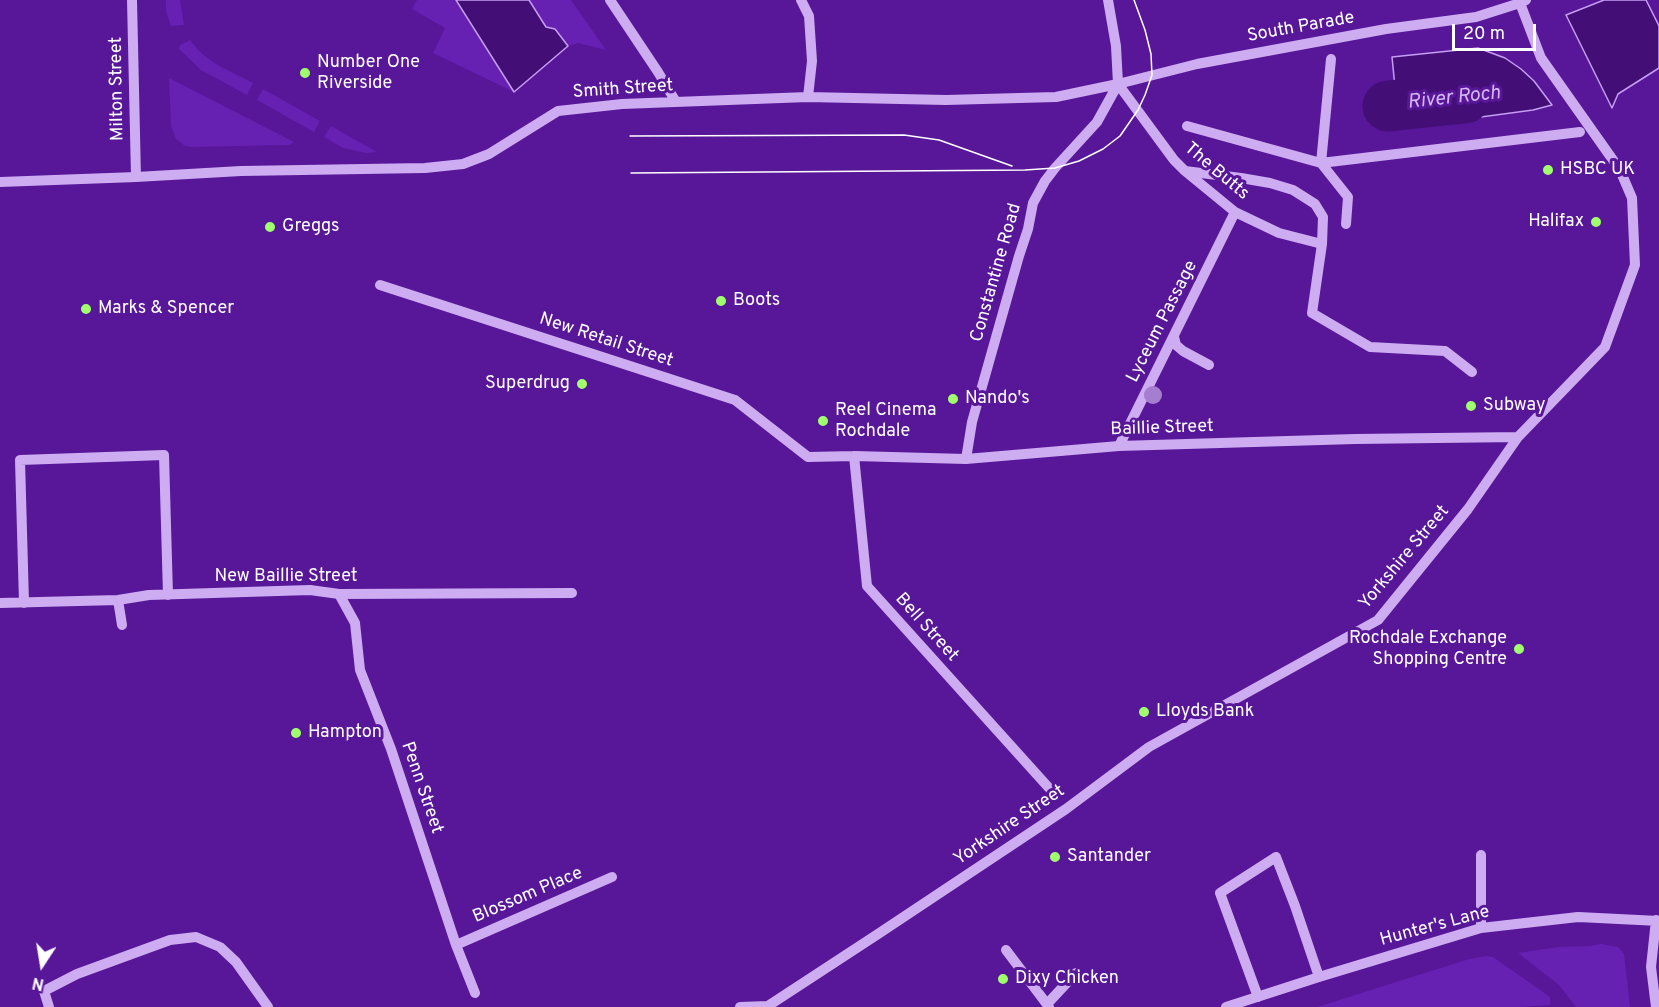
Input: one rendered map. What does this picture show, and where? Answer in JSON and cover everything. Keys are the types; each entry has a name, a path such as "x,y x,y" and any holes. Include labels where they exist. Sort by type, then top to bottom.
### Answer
{"street":[{"name":"Milton Street","path":"132,0 136,177"},
{"path":"610,0 676,102"},
{"path":"801,0 809,16 812,61 808,97"},
{"path":"1108,0 1116,46 1118,84"},
{"name":"South Parade","path":"1118,84 1205,62 1386,29 1476,17 1523,2"},
{"name":"Yorkshire Street","path":"740,1007 768,1006 1066,810 1149,747 1378,620 1468,509 1518,437 1605,347 1635,265 1632,198 1620,170 1541,58 1523,2"},
{"path":"1330,58 1322,163 1348,197 1346,224"},
{"name":"Smith Street","path":"0,182 241,171 425,168 462,164 489,154 558,111 622,104 808,97 946,100 1056,97 1118,84"},
{"name":"The Butts","path":"1118,84 1162,145 1185,171 1236,212 1279,233 1322,244"},
{"name":"Constantine Road","path":"966,459 972,422 1028,229 1033,203 1045,181 1097,122 1118,84"},
{"path":"1187,126 1322,163 1580,132"},
{"path":"1185,171 1270,183 1293,190 1315,204 1323,217 1322,244 1312,313 1370,347 1445,351 1472,372"},
{"name":"Lyceum Passage","path":"1119,446 1236,212"},
{"name":"New Retail Street","path":"380,285 735,400 808,457"},
{"path":"1174,337 1176,345 1183,351 1209,365"},
{"name":"Baillie Street","path":"808,457 966,459 1119,446 1518,437"},
{"path":"24,603 20,460 164,455 168,595"},
{"name":"Bell Street","path":"854,456 867,586 1049,788"},
{"name":"New Baillie Street","path":"0,603 118,600 149,595 310,590 339,594 572,593"},
{"name":"Penn Street","path":"339,594 356,623 360,670 392,749 456,945 475,993"},
{"path":"118,600 122,625"},
{"path":"1481,855 1481,928"},
{"path":"1258,997 1220,893 1276,857 1319,977"},
{"name":"Blossom Place","path":"456,945 612,877"},
{"name":"Hunter's Lane","path":"1226,1007 1481,928 1578,917 1657,921"},
{"path":"1656,1007 1651,967 1657,921"},
{"path":"49,1007 44,990 77,974 171,940 196,937 220,947 236,962 268,1007"},
{"path":"1006,950 1048,1005 1076,973"}],"shaded area":[{"path":"166,0 180,0 184,25 171,26 166,11"},
{"path":"417,0 456,0 514,92 433,53 445,28 412,9"},
{"path":"529,0 571,0 606,50 578,43 568,46 555,30 546,27"},
{"path":"190,40 210,60 253,83 247,95 201,70 179,49 180,45"},
{"path":"169,78 294,142 289,145 185,146 176,139 171,126"},
{"path":"263,89 320,121 314,132 257,100"},
{"path":"331,126 377,152 366,153 343,148 324,137"},
{"path":"1601,944 1618,947 1624,954 1630,1007 1576,1007 1559,985 1518,953 1558,947"},
{"path":"1493,957 1550,997 1550,1005 1317,1007 1469,959"}],"water":[{"path":"456,0 529,0 546,27 555,29 568,46 514,92"},
{"path":"1604,0 1646,0 1659,26 1659,68 1618,94 1612,108 1566,15"},
{"path":"1478,48 1505,58 1521,69 1534,81 1552,105 1533,110 1399,128 1392,57"}],"waterway":[{"name":"River Roch","path":"1388,106 1465,98"}],"tram line":[{"path":"631,173 1025,170 1055,168 1079,161 1103,149 1120,136 1138,110 1152,75 1151,54 1134,0"},
{"path":"630,136 904,135 939,140 1012,166"}],"place":[{"name":"Number One Riverside","path":"305,73"},
{"name":"HSBC UK","path":"1548,170"},
{"name":"Halifax","path":"1596,222"},
{"name":"Greggs","path":"270,227"},
{"name":"Boots","path":"721,301"},
{"name":"Marks & Spencer","path":"86,309"},
{"name":"Superdrug","path":"582,384"},
{"name":"Nando's","path":"953,399"},
{"name":"Subway","path":"1471,406"},
{"name":"Reel Cinema Rochdale","path":"823,421"},
{"name":"Rochdale Exchange Shopping Centre","path":"1519,649"},
{"name":"Lloyds Bank","path":"1144,712"},
{"name":"Hampton","path":"296,733"},
{"name":"Santander","path":"1055,857"},
{"name":"Dixy Chicken","path":"1003,979"}]}
